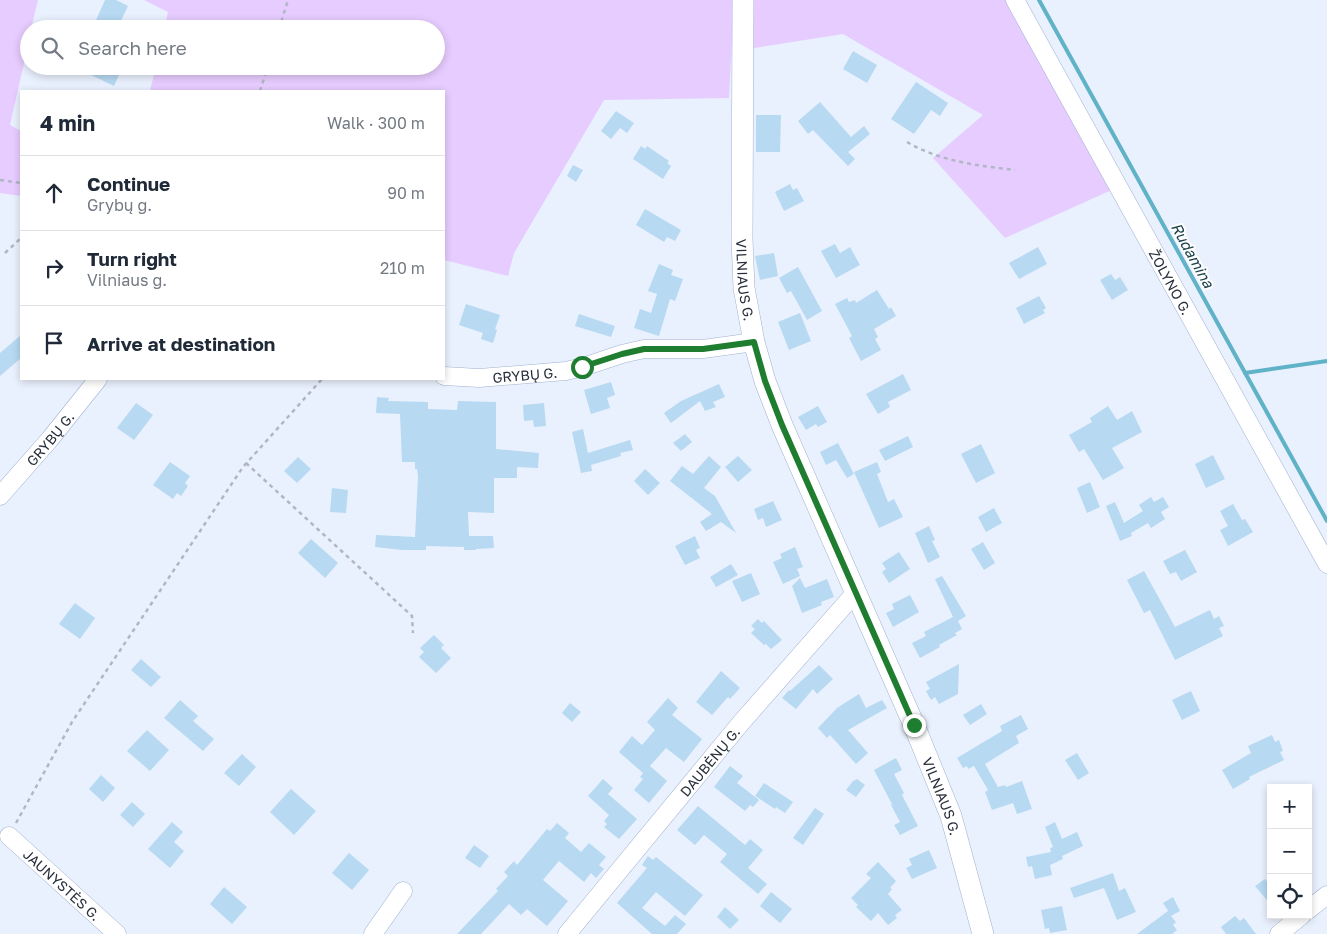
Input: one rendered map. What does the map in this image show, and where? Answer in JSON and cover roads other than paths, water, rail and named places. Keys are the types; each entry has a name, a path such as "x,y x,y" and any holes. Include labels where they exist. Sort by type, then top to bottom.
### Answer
{"main road":[{"name":"VILNIAUS G.","path":"742,0 742,239 744,288 754,342 765,381 782,425 856,592 951,816 983,934"}],"street":[{"name":"ŽOLYNO G.","path":"1015,0 1327,564"},
{"name":"GRYBŲ G.","path":"445,376 479,378 566,370 644,349 703,349 754,342"},
{"name":"GRYBŲ G.","path":"0,496 50,439 97,380"},
{"name":"DAUBĖNŲ G.","path":"567,934 740,724 856,592"},
{"name":"JAUNYSTĖS G.","path":"9,836 117,934"},
{"path":"373,934 403,891"},
{"path":"1312,907 1327,894"},
{"path":"1279,934 1297,919"}],"waterway":[{"name":"Rudamina","path":"1039,0 1327,521"},
{"path":"1245,373 1327,361"}]}
